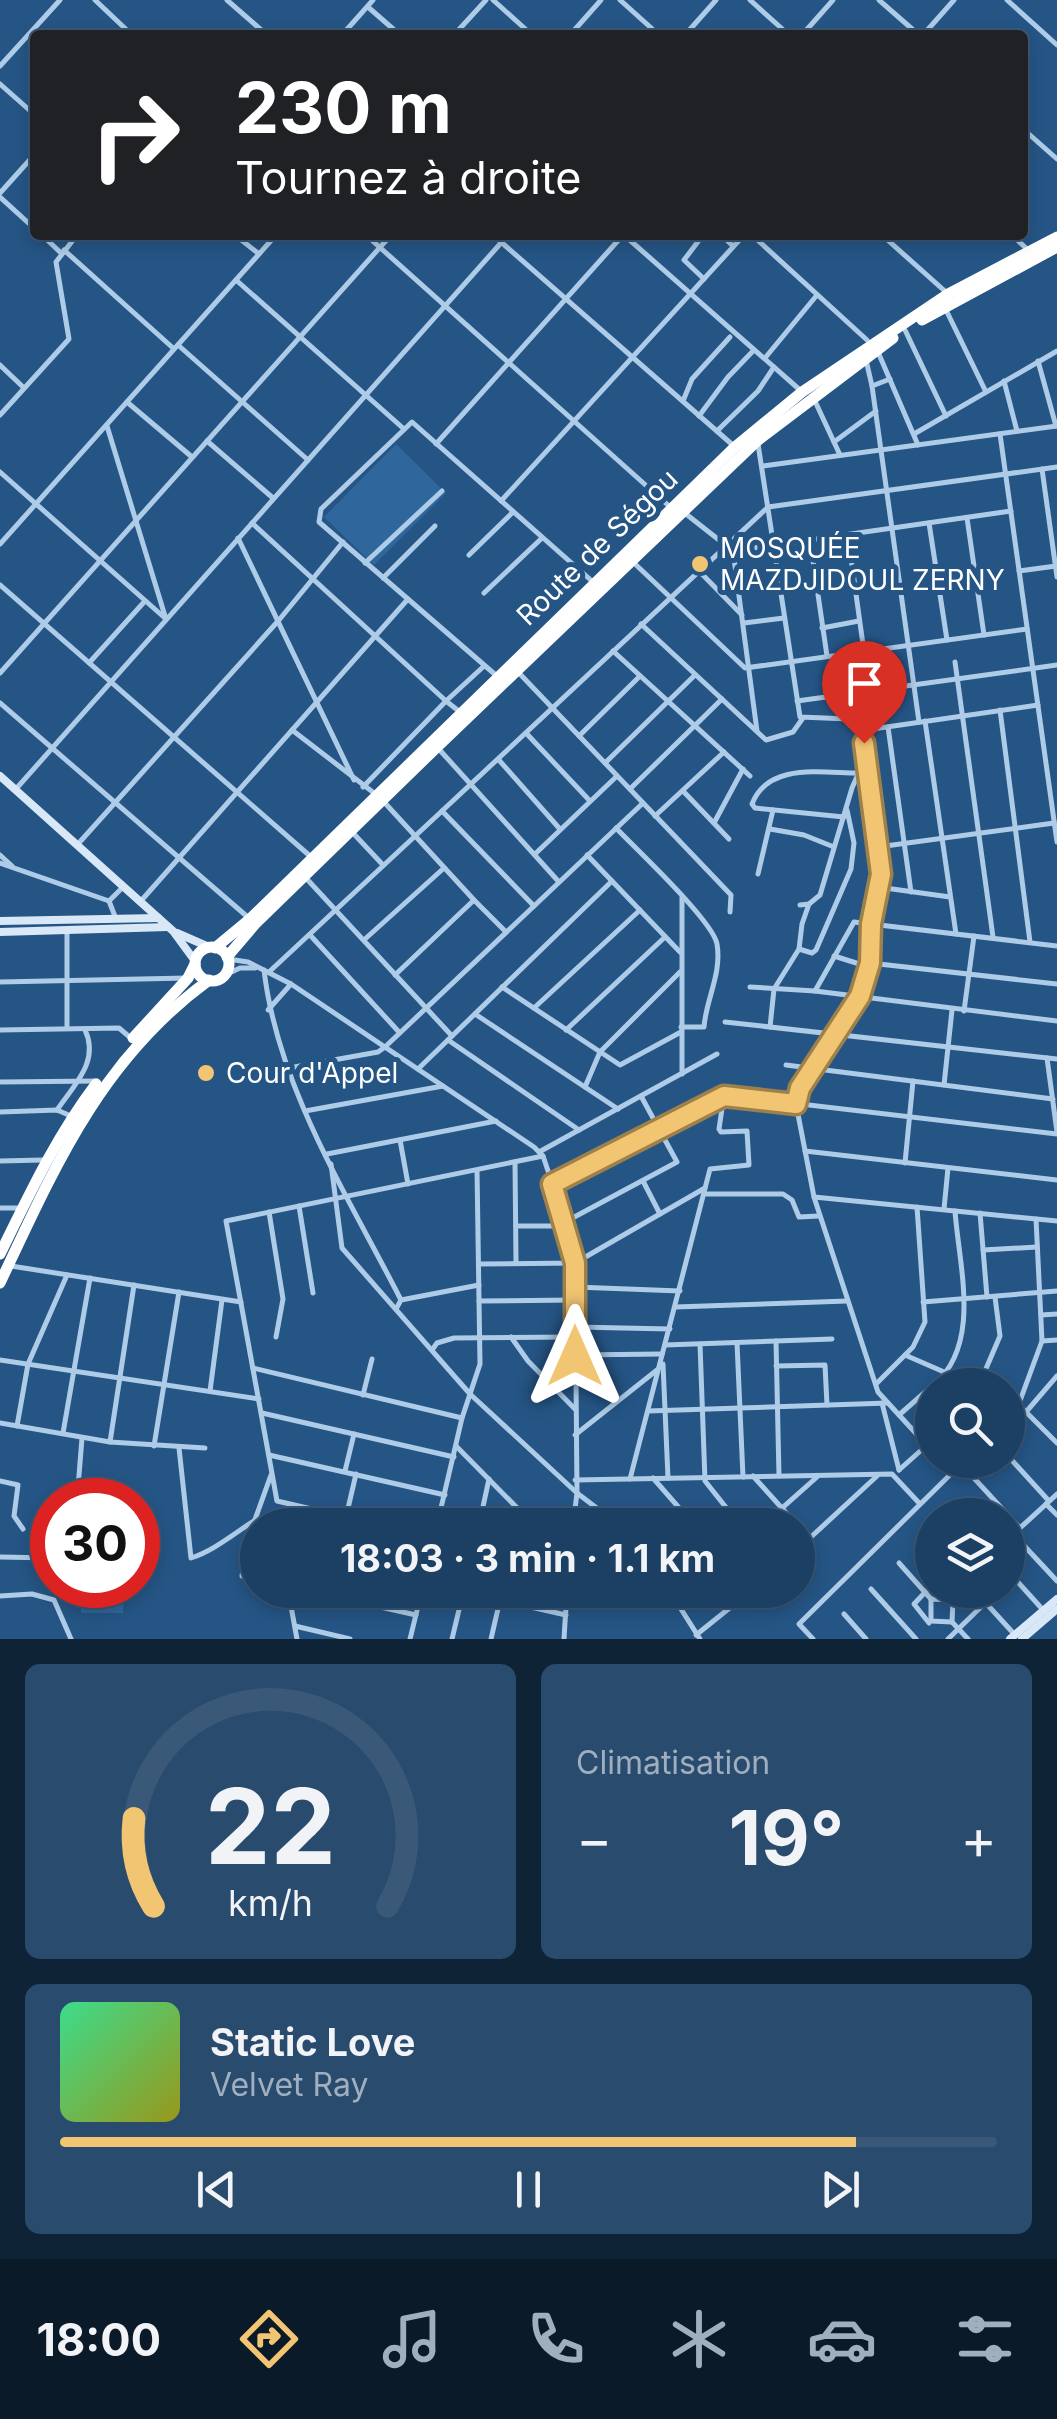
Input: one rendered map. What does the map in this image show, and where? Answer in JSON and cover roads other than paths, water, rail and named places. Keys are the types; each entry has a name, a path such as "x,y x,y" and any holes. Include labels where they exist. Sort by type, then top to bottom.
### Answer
{"highway":[{"name":"Route de Ségou","path":"0,1283 23,1208 72,1116 132,1039 188,978 203,950 212,948 250,919 311,857 517,671 632,561 735,447 948,294 1057,238"},
{"name":"Route de Ségou","path":"4,1260 66,1145 104,1084 137,1044 209,980 224,975 228,958 256,923 351,831 460,713 677,509 808,395 954,300 1057,247"},
{"path":"212,948 228,958"},
{"path":"195,962 199,975 209,980"}],"main road":[{"path":"0,776 171,929 195,962"},
{"path":"0,921 158,918"},
{"path":"0,932 171,929 212,948"},
{"path":"1016,1638 1057,1600"},
{"path":"1016,1638 1057,1610"}],"street":[{"path":"33,30 60,0"},
{"path":"94,0 127,30"},
{"path":"101,6 107,0"},
{"path":"226,0 261,30"},
{"path":"346,30 373,0"},
{"path":"459,30 490,0 526,30"},
{"path":"574,30 601,0"},
{"path":"620,0 653,30"},
{"path":"689,30 716,0"},
{"path":"750,0 783,30"},
{"path":"806,30 833,0"},
{"path":"880,0 915,30"},
{"path":"926,30 954,0"},
{"path":"1008,0 1057,45"},
{"path":"367,6 394,30"},
{"path":"0,66 30,33"},
{"path":"0,84 30,111"},
{"path":"1028,133 1057,160"},
{"path":"30,160 0,195 30,224"},
{"path":"48,240 308,460"},
{"path":"0,415 69,338 56,262 72,240"},
{"path":"241,240 259,254"},
{"path":"0,544 271,240"},
{"path":"371,240 677,509 733,551 756,731"},
{"path":"0,673 387,240"},
{"path":"499,240 735,447"},
{"path":"436,444 619,240"},
{"path":"630,240 808,395 840,456"},
{"path":"698,240 684,260 704,279"},
{"path":"727,240 734,246"},
{"path":"501,501 739,240"},
{"path":"757,240 866,340"},
{"path":"888,240 948,294"},
{"path":"1018,240 1030,251"},
{"path":"15,790 501,242"},
{"path":"236,280 404,429"},
{"path":"764,358 817,295"},
{"path":"947,312 986,392"},
{"path":"906,330 946,416"},
{"path":"682,401 692,379 730,338"},
{"path":"700,416 728,377 754,350"},
{"path":"877,350 918,445"},
{"path":"914,434 1057,351"},
{"path":"865,358 956,934"},
{"path":"763,466 1057,426 1038,361"},
{"path":"0,365 24,388"},
{"path":"717,432 758,391 774,368"},
{"path":"872,386 890,378"},
{"path":"1004,382 1017,432"},
{"path":"127,402 192,457"},
{"path":"834,442 876,411"},
{"path":"498,677 318,522 319,512 404,429 412,422 596,584"},
{"path":"107,424 166,619"},
{"path":"1000,434 1057,842"},
{"path":"207,440 273,499"},
{"path":"641,624 766,740 794,732 802,718 796,701 758,442"},
{"path":"224,975 240,968 264,970 310,935 768,507 1057,467"},
{"path":"1042,469 1057,576"},
{"path":"1,475 166,619"},
{"path":"365,563 442,492"},
{"path":"733,551 1011,511"},
{"path":"469,556 513,512"},
{"path":"966,518 984,635"},
{"path":"252,523 460,713"},
{"path":"930,523 947,640"},
{"path":"384,578 435,526"},
{"path":"848,534 864,652"},
{"path":"238,538 354,780"},
{"path":"484,593 542,538"},
{"path":"810,540 827,657"},
{"path":"77,846 279,620 343,542"},
{"path":"632,561 745,668 1027,629"},
{"path":"1019,571 1056,566"},
{"path":"698,571 743,619 784,618"},
{"path":"0,585 311,857"},
{"path":"140,902 408,599"},
{"path":"89,664 145,600"},
{"path":"822,628 859,622"},
{"path":"613,652 750,776"},
{"path":"956,662 993,938"},
{"path":"796,701 1057,665"},
{"path":"363,787 483,667"},
{"path":"517,671 731,895 730,912"},
{"path":"605,763 696,674"},
{"path":"579,736 640,676"},
{"path":"630,789 722,699"},
{"path":"0,702 250,919"},
{"path":"859,731 1038,706"},
{"path":"1000,710 1030,942"},
{"path":"802,718 848,718 859,731 868,753 881,874 871,924 870,965 860,996 811,1069 796,1104 814,1198 885,1403 896,1473 915,1498"},
{"path":"888,726 911,892"},
{"path":"292,730 380,798 506,932"},
{"path":"526,733 590,801"},
{"path":"437,746 559,882"},
{"path":"655,816 724,752"},
{"path":"770,1027 774,988 799,948 802,924 810,904 820,895 868,753"},
{"path":"498,759 560,828"},
{"path":"714,823 743,770"},
{"path":"844,817 755,808 752,804 777,776 859,772"},
{"path":"535,854 617,776"},
{"path":"1048,778 1057,777"},
{"path":"682,791 729,839"},
{"path":"289,1068 378,1052 385,1047 642,803"},
{"path":"799,948 816,950 851,869 854,843 847,807"},
{"path":"442,810 534,906"},
{"path":"758,874 773,810"},
{"path":"878,848 1015,829 1055,819"},
{"path":"502,987 620,1064 681,1030 704,1027 717,978 717,940 616,828"},
{"path":"770,829 804,835 835,847"},
{"path":"351,831 384,865"},
{"path":"0,855 14,868"},
{"path":"587,855 680,952"},
{"path":"0,866 109,901 116,919"},
{"path":"364,940 444,868"},
{"path":"305,877 450,1038 579,1130"},
{"path":"418,1069 612,881"},
{"path":"109,901 124,887"},
{"path":"878,888 950,897"},
{"path":"682,897 682,1074"},
{"path":"395,974 474,900"},
{"path":"800,905 810,904"},
{"path":"534,1008 640,910"},
{"path":"814,991 851,923 1057,946"},
{"path":"67,931 67,1028"},
{"path":"310,935 400,1033"},
{"path":"566,1030 666,936"},
{"path":"964,1011 974,936"},
{"path":"834,956 870,965 1057,984"},
{"path":"228,958 242,960 290,984 541,1154 566,1224 575,1263 575,1508"},
{"path":"264,970 268,1010 305,1111 401,1300"},
{"path":"585,1087 600,1052 680,972"},
{"path":"0,982 188,978"},
{"path":"268,1010 290,984"},
{"path":"750,987 860,996 1057,1021"},
{"path":"944,1085 952,1010"},
{"path":"475,1014 618,1109"},
{"path":"725,1022 1057,1059"},
{"path":"57,1110 91,1060 85,1028"},
{"path":"0,1030 118,1028 132,1039"},
{"path":"307,1508 277,1501 226,1221 541,1154 717,1054"},
{"path":"552,1184 724,1096 1057,1133 1047,1058"},
{"path":"786,1065 1052,1099"},
{"path":"0,1082 98,1081"},
{"path":"905,1162 913,1081"},
{"path":"305,1111 443,1086"},
{"path":"516,1226 566,1224 677,1162 641,1096"},
{"path":"630,1479 712,1167 749,1165 747,1131 719,1129 724,1096"},
{"path":"0,1112 57,1110 72,1116"},
{"path":"327,1154 497,1121"},
{"path":"400,1140 408,1184"},
{"path":"805,1151 1057,1180"},
{"path":"0,1161 46,1160"},
{"path":"515,1162 516,1264"},
{"path":"331,1164 342,1248 470,1394 597,1508"},
{"path":"944,1210 948,1168"},
{"path":"442,1508 462,1418 480,1364 476,1170"},
{"path":"643,1180 660,1214"},
{"path":"478,1264 575,1263 707,1190 783,1194 792,1200 799,1217 820,1216"},
{"path":"814,1198 1057,1221"},
{"path":"299,1206 313,1293"},
{"path":"876,1384 913,1348 925,1322 916,1207"},
{"path":"0,1208 23,1208"},
{"path":"950,1368 964,1337 955,1211"},
{"path":"269,1212 283,1299 276,1337"},
{"path":"980,1213 987,1297"},
{"path":"1025,1386 1042,1341 1036,1219"},
{"path":"983,1250 1037,1248"},
{"path":"4,1260 241,1302"},
{"path":"17,1426 28,1364 67,1274"},
{"path":"63,1434 90,1278"},
{"path":"110,1442 134,1285"},
{"path":"401,1300 479,1285"},
{"path":"575,1286 680,1291"},
{"path":"154,1446 179,1292"},
{"path":"924,1302 1057,1292"},
{"path":"985,1368 1000,1336 995,1296"},
{"path":"210,1391 222,1299"},
{"path":"396,1309 401,1300"},
{"path":"479,1301 575,1300"},
{"path":"676,1308 848,1301"},
{"path":"1041,1316 1057,1314"},
{"path":"575,1328 670,1329"},
{"path":"511,1337 528,1361 575,1409"},
{"path":"432,1350 447,1339 575,1337"},
{"path":"665,1345 832,1339"},
{"path":"1042,1341 1057,1340"},
{"path":"776,1341 779,1476"},
{"path":"738,1342 743,1476"},
{"path":"700,1344 705,1477 728,1508"},
{"path":"575,1356 663,1354"},
{"path":"663,1354 668,1478"},
{"path":"905,1356 933,1368"},
{"path":"363,1394 372,1359"},
{"path":"0,1360 259,1398"},
{"path":"776,1366 826,1364 827,1405"},
{"path":"253,1368 462,1418"},
{"path":"575,1436 659,1368"},
{"path":"1057,1376 1026,1412 1057,1442"},
{"path":"900,1416 915,1402"},
{"path":"648,1411 885,1403 915,1432"},
{"path":"261,1413 454,1457"},
{"path":"0,1423 110,1442 205,1448"},
{"path":"346,1472 354,1434"},
{"path":"79,1478 82,1438"},
{"path":"456,1446 518,1508"},
{"path":"179,1448 191,1558 213,1550 240,1529"},
{"path":"269,1454 445,1495"},
{"path":"574,1480 896,1473 915,1456"},
{"path":"258,1508 272,1472"},
{"path":"348,1508 356,1474"},
{"path":"815,1533 879,1474"},
{"path":"752,1476 782,1508 819,1475"},
{"path":"1025,1476 1057,1515"},
{"path":"653,1478 679,1508"},
{"path":"926,1498 947,1478"},
{"path":"977,1478 994,1498"},
{"path":"483,1508 490,1479"},
{"path":"0,1481 18,1484 14,1516 23,1529"},
{"path":"1025,1523 1057,1494"},
{"path":"813,1639 800,1624 915,1509"},
{"path":"1025,1548 1057,1581"},
{"path":"0,1557 30,1558"},
{"path":"898,1564 915,1582"},
{"path":"871,1589 914,1638"},
{"path":"1025,1590 1044,1611"},
{"path":"0,1596 32,1594 54,1600 70,1639"},
{"path":"292,1608 298,1639"},
{"path":"385,1608 416,1615"},
{"path":"410,1639 418,1608"},
{"path":"452,1639 458,1608"},
{"path":"491,1639 498,1608"},
{"path":"538,1608 566,1614"},
{"path":"564,1639 566,1608"},
{"path":"681,1608 698,1637 731,1608"},
{"path":"917,1608 930,1621 952,1622"},
{"path":"930,1621 931,1608"},
{"path":"953,1608 952,1622 968,1639"},
{"path":"948,1639 981,1608"},
{"path":"990,1608 1016,1638"},
{"path":"844,1614 866,1639"},
{"path":"295,1626 350,1639"}],"place":[{"name":"MOSQUÉE MAZDJIDOUL ZERNY","path":"700,564"},
{"name":"Cour d'Appel","path":"206,1073"}]}
